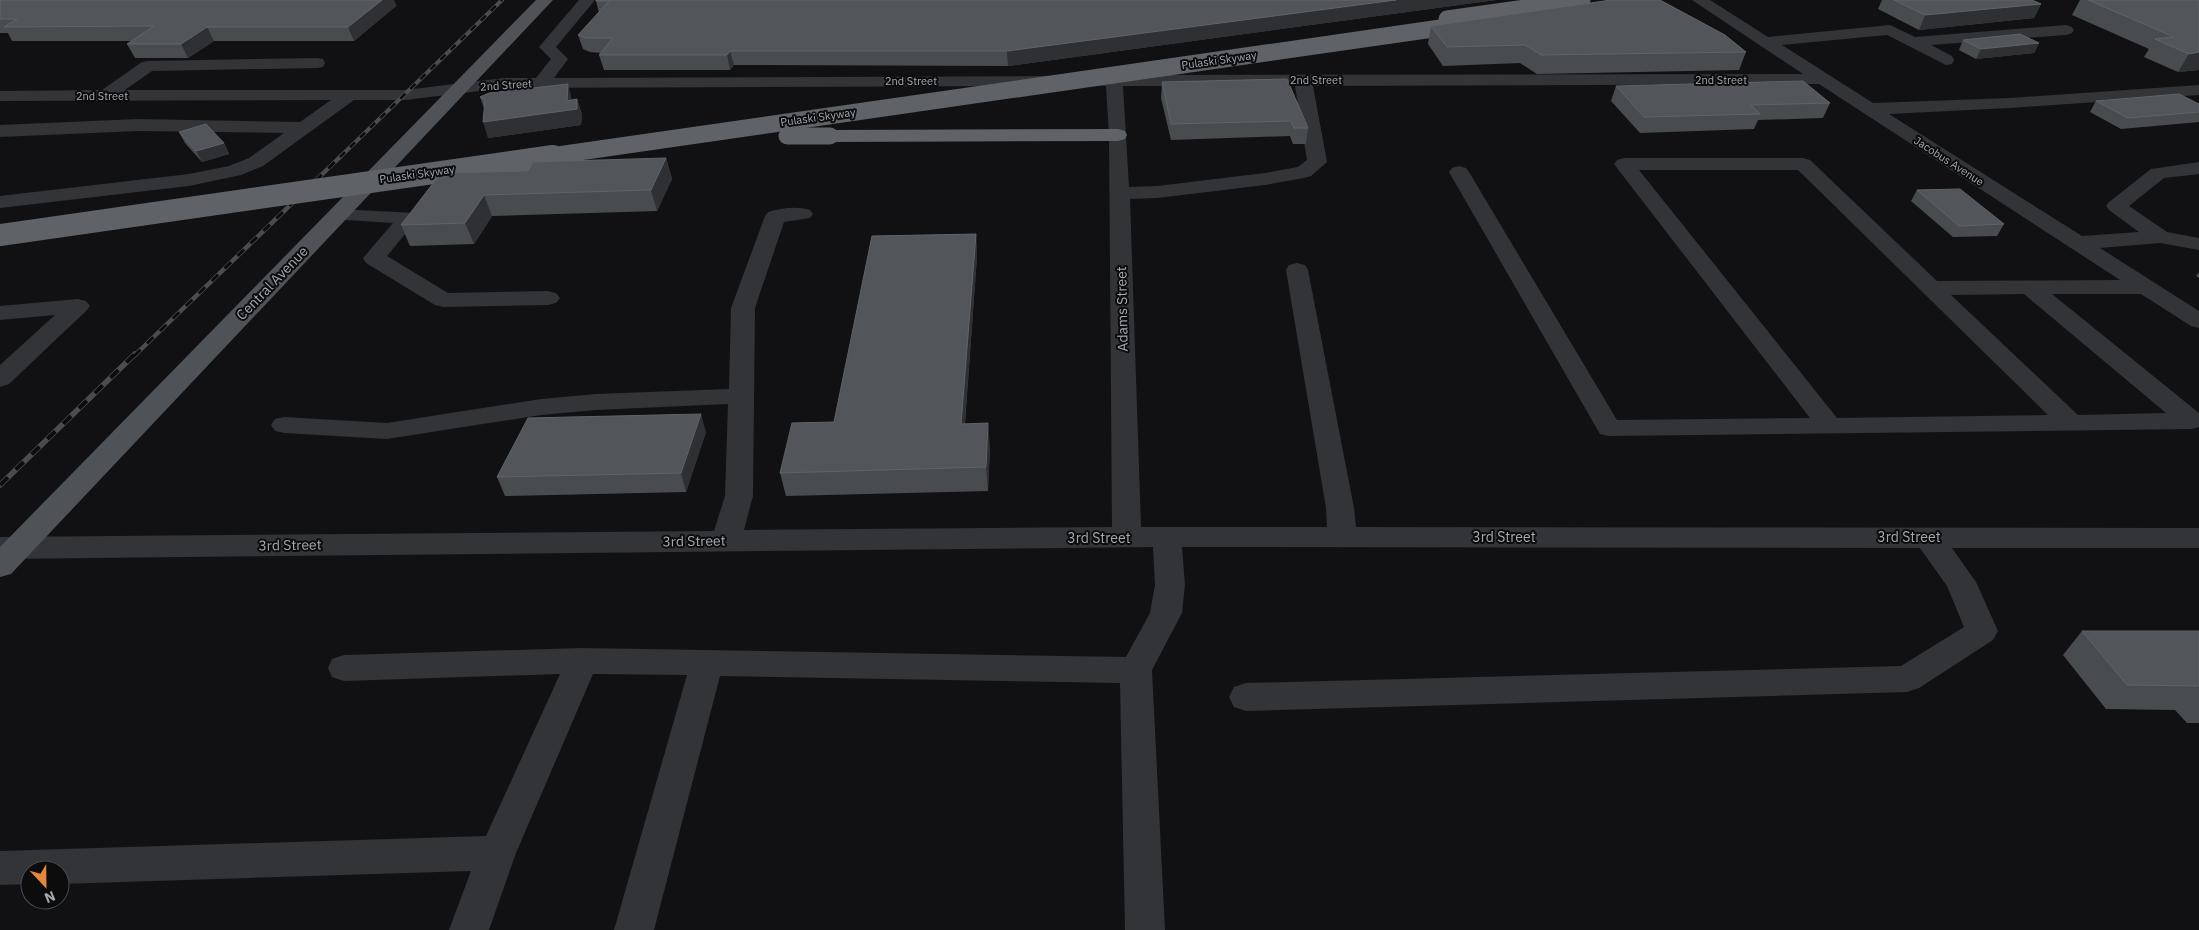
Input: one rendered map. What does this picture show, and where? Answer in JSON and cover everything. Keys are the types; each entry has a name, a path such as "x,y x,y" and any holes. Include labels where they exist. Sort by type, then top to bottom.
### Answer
{"highway":[{"name":"Pulaski Skyway","path":"0,222 1590,3"},
{"name":"Pulaski Skyway","path":"0,235 1590,3"},
{"path":"0,228 599,144 698,137 1118,135"}],"main road":[{"name":"Central Avenue","path":"6,554 460,90 545,0"}],"street":[{"path":"541,83 560,59 547,47 587,0"},
{"name":"Jacobus Avenue","path":"1700,0 2199,321"},
{"path":"1766,42 1890,30 1946,60"},
{"path":"1912,42 2066,30"},
{"path":"106,96 148,66 317,64"},
{"name":"2nd Street","path":"0,96 405,95 460,90 504,83 1822,79"},
{"name":"Adams Street","path":"1114,80 1120,193 1127,537"},
{"path":"1120,193 1158,192 1265,179 1304,172 1317,162 1303,80"},
{"path":"1869,109 2010,103 2199,90"},
{"path":"0,202 188,180 234,170 256,162 350,95"},
{"path":"0,131 138,125 305,128"},
{"path":"1830,426 1624,164 1803,164 2071,423"},
{"path":"2160,237 2116,206 2158,173 2199,168"},
{"path":"1459,172 1609,428 2192,421 2030,288"},
{"path":"726,541 739,496 744,308 775,216 803,214"},
{"path":"337,215 409,217 374,258 444,300 548,298"},
{"path":"2078,243 2160,237 2199,244"},
{"path":"1297,270 1340,508 1342,537"},
{"path":"1931,288 2147,288"},
{"path":"0,313 78,306 0,379"},
{"path":"284,425 387,432 541,407 596,402 742,396"},
{"name":"3rd Street","path":"6,554 726,541 1127,537 2199,538"},
{"path":"1145,930 1136,670 1166,614 1170,584 1167,537"},
{"path":"1246,697 1907,680 1982,631 1961,582 1928,537"},
{"path":"344,668 582,661 1136,670"},
{"path":"469,930 497,853 582,661"},
{"path":"634,930 707,662"},
{"path":"0,868 497,853"}],"building":[{"path":"0,0 382,0 348,27 207,27 181,44 127,44 154,26 4,27 17,19 0,19"},
{"path":"596,0 1396,0 1007,51 730,51 727,55 599,55 613,38 586,38 578,35 609,1"},
{"path":"1611,0 1660,0 1725,35 1746,52 1541,55 1525,45 1447,47 1431,26"},
{"path":"1894,0 2032,0 2041,4 1925,15"},
{"path":"2088,0 2199,0 2199,52 2189,54 2155,39 2174,37"},
{"path":"2020,34 2039,43 1981,49 1963,40"},
{"path":"1287,79 1308,128 1294,128 1291,121 1171,124 1162,82"},
{"path":"1803,81 1830,103 1751,105 1760,114 1644,117 1616,86"},
{"path":"568,84 567,101 577,99 577,109 483,122 485,100 480,97 489,93"},
{"path":"2179,94 2199,104 2199,112 2128,118 2096,101"},
{"path":"206,124 224,143 196,151 179,132"},
{"path":"666,158 651,190 484,195 465,223 401,225 441,173 528,171 533,162"},
{"path":"1960,189 2004,224 1959,226 1917,190"},
{"path":"976,234 961,424 988,423 986,467 780,473 792,423 834,422 872,236"},
{"path":"701,414 681,473 497,477 528,418"},
{"path":"2082,631 2199,631 2199,686 2127,685"}],"railway":[{"path":"340,157 502,0"},
{"path":"134,356 341,156"},
{"path":"0,485 135,354"}]}
